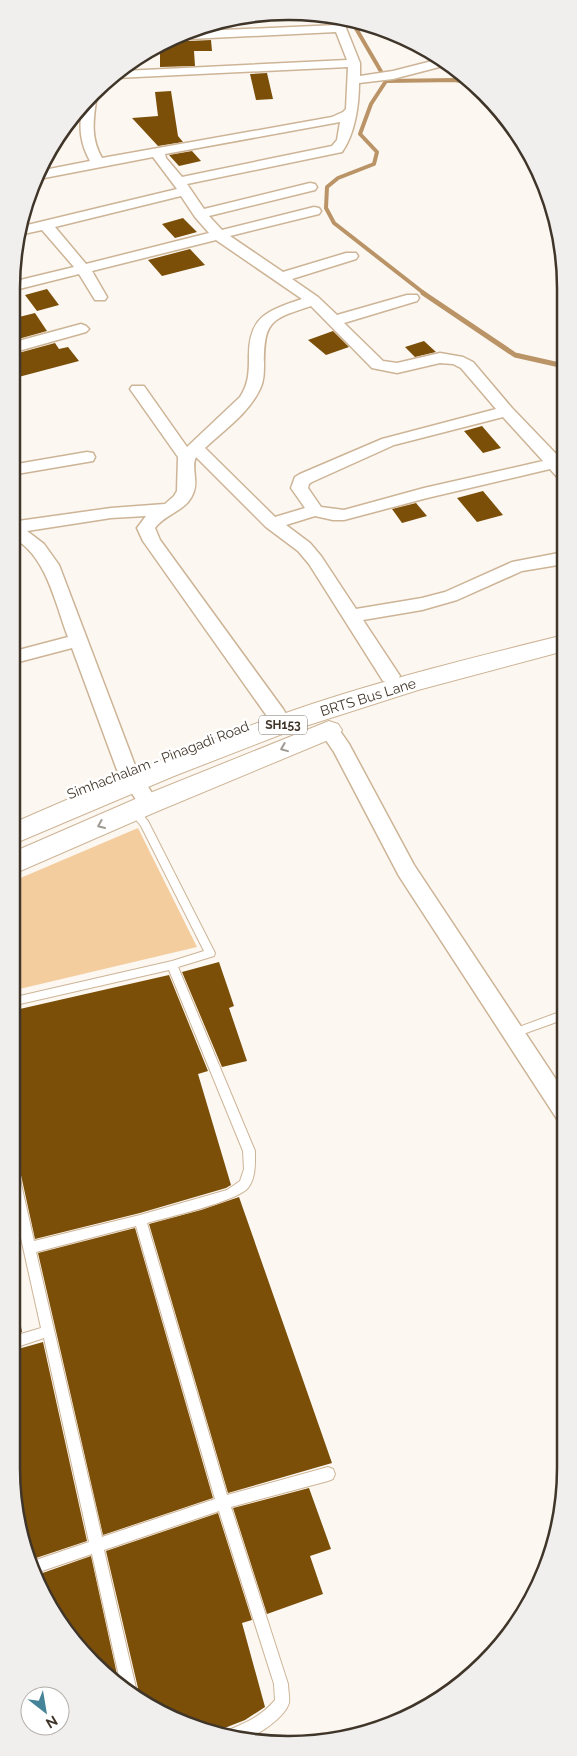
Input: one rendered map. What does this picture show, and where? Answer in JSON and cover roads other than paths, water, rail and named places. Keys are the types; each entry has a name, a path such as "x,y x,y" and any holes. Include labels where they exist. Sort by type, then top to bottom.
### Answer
{"main road":[{"name":"Simhachalam - Pinagadi Road","path":"20,816 130,775 276,714 390,676 557,630"},
{"name":"BRTS Bus Lane","path":"20,830 130,775 320,712 495,660 557,646"},
{"path":"20,861 142,807 329,730"}],"street":[{"path":"202,34 338,24"},
{"path":"27,228 337,148 344,140 348,115 352,109 354,80 354,63 343,26"},
{"path":"125,75 354,63"},
{"path":"354,80 394,75 436,64"},
{"path":"89,109 85,136 89,148 98,162"},
{"path":"46,174 98,162 335,120 348,115"},
{"path":"158,152 160,159 200,214 219,235 313,300 378,364 386,368 396,368 440,358 457,360 467,366 557,467"},
{"path":"200,214 310,187"},
{"path":"20,285 314,211"},
{"path":"45,224 83,269 100,297"},
{"path":"279,278 351,256"},
{"path":"334,321 412,298"},
{"path":"276,714 146,528 148,524 184,496 188,485 185,468 191,452 246,400 253,391 256,381 258,331 262,324 271,317 313,300"},
{"path":"20,346 81,329"},
{"path":"138,389 191,452 272,523 304,547 315,560 390,676"},
{"path":"315,511 299,488 301,481 306,478 388,442 506,411"},
{"path":"20,468 87,457"},
{"path":"272,523 315,511 333,516 344,516 424,493 557,469"},
{"path":"20,528 111,513 168,509"},
{"path":"20,533 28,537 40,548 50,565 142,807"},
{"path":"352,616 422,604 451,596 518,566 557,559"},
{"path":"20,656 79,640"},
{"path":"329,730 342,749 406,870 557,1100"}],"lane":[{"path":"20,1000 172,965 210,953 145,824 142,807"},
{"path":"29,1248 140,1220 230,1194 244,1184 250,1169 249,1151 172,965"},
{"path":"512,1034 557,1017"},
{"path":"20,1207 128,1683"},
{"path":"140,1220 223,1503 281,1684 282,1702 272,1716 256,1728 243,1732"},
{"path":"20,1340 49,1331"},
{"path":"38,1566 223,1503 328,1474"}],"waterway":[{"path":"356,29 386,80"},
{"path":"425,294 334,223 326,208 327,187 338,178 374,164 377,152 360,134 371,104 386,81 459,81"},
{"path":"423,293 515,355 557,364"}]}
